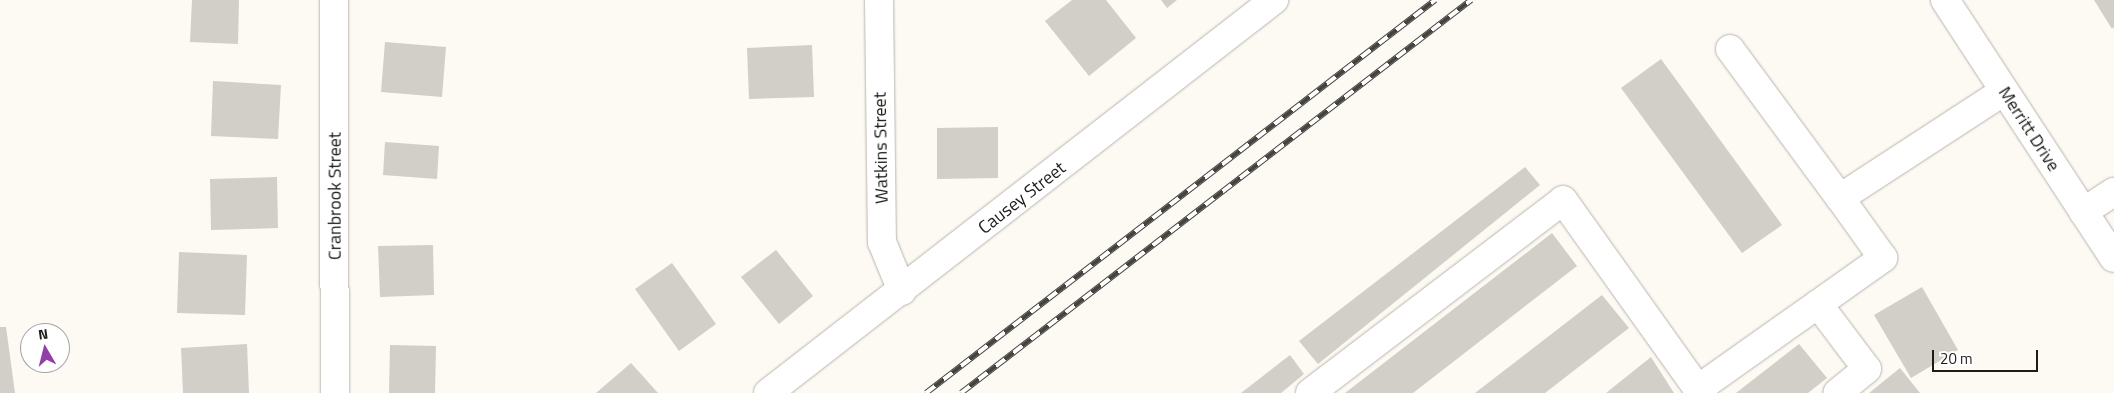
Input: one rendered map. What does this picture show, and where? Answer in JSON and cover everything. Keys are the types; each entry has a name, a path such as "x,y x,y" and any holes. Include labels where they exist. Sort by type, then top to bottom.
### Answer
{"street":[{"name":"Cranbrook Street","path":"334,0 335,393"},
{"name":"Watkins Street","path":"880,0 882,242 902,291"},
{"name":"Causey Street","path":"768,393 902,291 1274,0"},
{"name":"Merritt Drive","path":"1945,0 2114,258"},
{"path":"1310,393 1563,200 1698,389 1883,258 1730,49"},
{"path":"1840,198 2004,91"},
{"path":"2083,212 2114,192"},
{"path":"1818,304 1867,369 1837,393"}],"building":[{"path":"192,0 239,0 238,44 190,42"},
{"path":"1072,0 1106,0 1136,38 1089,76 1045,21"},
{"path":"1161,0 1177,0 1167,8"},
{"path":"2094,0 2114,0 2114,27 2112,29"},
{"path":"385,42 446,47 442,97 381,92"},
{"path":"812,45 814,97 749,99 747,48"},
{"path":"1661,59 1782,225 1742,253 1621,88"},
{"path":"213,81 281,85 278,139 211,136"},
{"path":"998,127 998,178 937,179 937,128"},
{"path":"385,142 439,146 437,179 383,175"},
{"path":"1525,167 1540,185 1318,364 1299,341"},
{"path":"277,177 278,228 211,230 210,179"},
{"path":"1552,233 1577,266 1413,393 1345,393"},
{"path":"433,245 434,295 380,297 378,246"},
{"path":"776,250 813,296 779,324 741,277"},
{"path":"179,252 247,255 245,315 177,313"},
{"path":"672,263 716,324 679,351 635,289"},
{"path":"1922,287 1958,350 1911,378 1874,315"},
{"path":"1602,295 1629,328 1545,393 1475,393"},
{"path":"0,327 6,327 15,393 0,393"},
{"path":"247,344 249,393 183,393 181,348"},
{"path":"1799,344 1827,378 1808,393 1736,393"},
{"path":"390,345 436,346 435,393 389,393"},
{"path":"1290,355 1304,374 1281,393 1241,393"},
{"path":"1651,357 1674,393 1606,393"},
{"path":"631,363 658,393 596,393"},
{"path":"1900,368 1920,393 1869,393"}],"railway":[{"path":"926,393 1435,0"},
{"path":"961,393 1471,0"}]}
